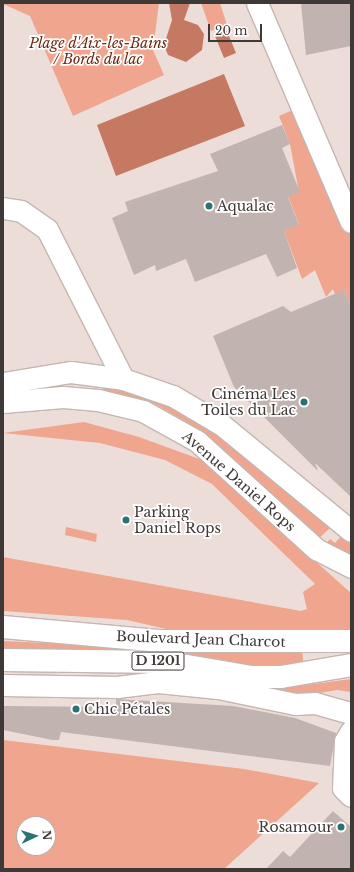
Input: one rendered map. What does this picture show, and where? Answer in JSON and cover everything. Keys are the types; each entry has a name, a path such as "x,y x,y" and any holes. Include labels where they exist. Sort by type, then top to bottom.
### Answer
{"main road":[{"name":"Boulevard Jean Charcot","path":"3,627 161,641 351,641"},
{"name":"Boulevard Jean Charcot","path":"3,660 164,662 252,677 280,677 351,665"}],"street":[{"path":"257,3 351,222"},
{"path":"3,208 21,210 47,230 105,348 123,379"},
{"name":"Avenue Daniel Rops","path":"3,383 71,372 123,379 173,396 222,425 351,531"},
{"name":"Avenue Daniel Rops","path":"3,402 63,397 98,400 143,411 197,441 316,549 351,567"},
{"path":"3,685 117,687 158,682 218,688 295,704 315,703 351,713"},
{"path":"351,731 345,741 342,788 351,796"}],"green space":[{"name":"Plage d'Aix-les-Bains / Bords du lac","path":"159,3 153,50 164,75 73,116 30,16 3,4"},
{"path":"201,3 220,3 227,25 211,31"},
{"path":"295,109 351,235 351,306 344,290 335,294 333,289 326,297 315,270 302,279 284,231 299,224 288,196 299,192 290,144 279,116"},
{"path":"104,383 187,407 332,526 317,540 216,444 188,423 155,404 104,391"},
{"path":"84,422 139,437 202,460 351,593 351,629 201,631 166,629 127,620 3,611 3,557 301,611 307,609 303,592 315,584 212,484 165,460 100,443 3,433"},
{"path":"66,527 97,534 96,542 65,535"},
{"path":"344,533 351,539 351,560 323,547 330,539 335,543"},
{"path":"3,641 132,647 302,648 303,661 273,669 3,654"},
{"path":"351,679 351,692 337,690 295,697 276,689"},
{"path":"3,740 244,769 319,783 224,869 3,869"}],"shaded area":[{"path":"169,3 190,3 184,20 198,25 204,34 202,50 186,62 168,55 164,45 172,20"},
{"path":"227,31 236,53 224,58 215,36"},
{"path":"224,74 245,126 116,176 97,125"}],"building":[{"path":"301,3 351,3 351,46 306,55"},
{"name":"Aqualac","path":"282,125 290,144 282,148 300,192 288,197 299,225 284,231 297,268 277,277 266,254 195,282 186,259 156,271 155,265 134,275 112,218 128,211 125,202 218,171 210,154"},
{"name":"Cinéma Les Toiles du Lac","path":"344,290 351,306 351,497 315,463 318,471 234,387 213,336 283,306 291,312"},
{"path":"116,699 233,706 295,718 336,733 330,766 61,732 59,740 53,740 3,730 3,706 116,707"},
{"path":"333,811 351,827 351,869 266,869 283,851 290,857"}],"place":[{"name":"Aqualac","path":"209,206"},
{"name":"Cinéma Les Toiles du Lac","path":"304,402"},
{"name":"Parking Daniel Rops","path":"126,520"},
{"name":"Chic Pétales","path":"76,709"},
{"name":"Rosamour","path":"341,827"}]}
